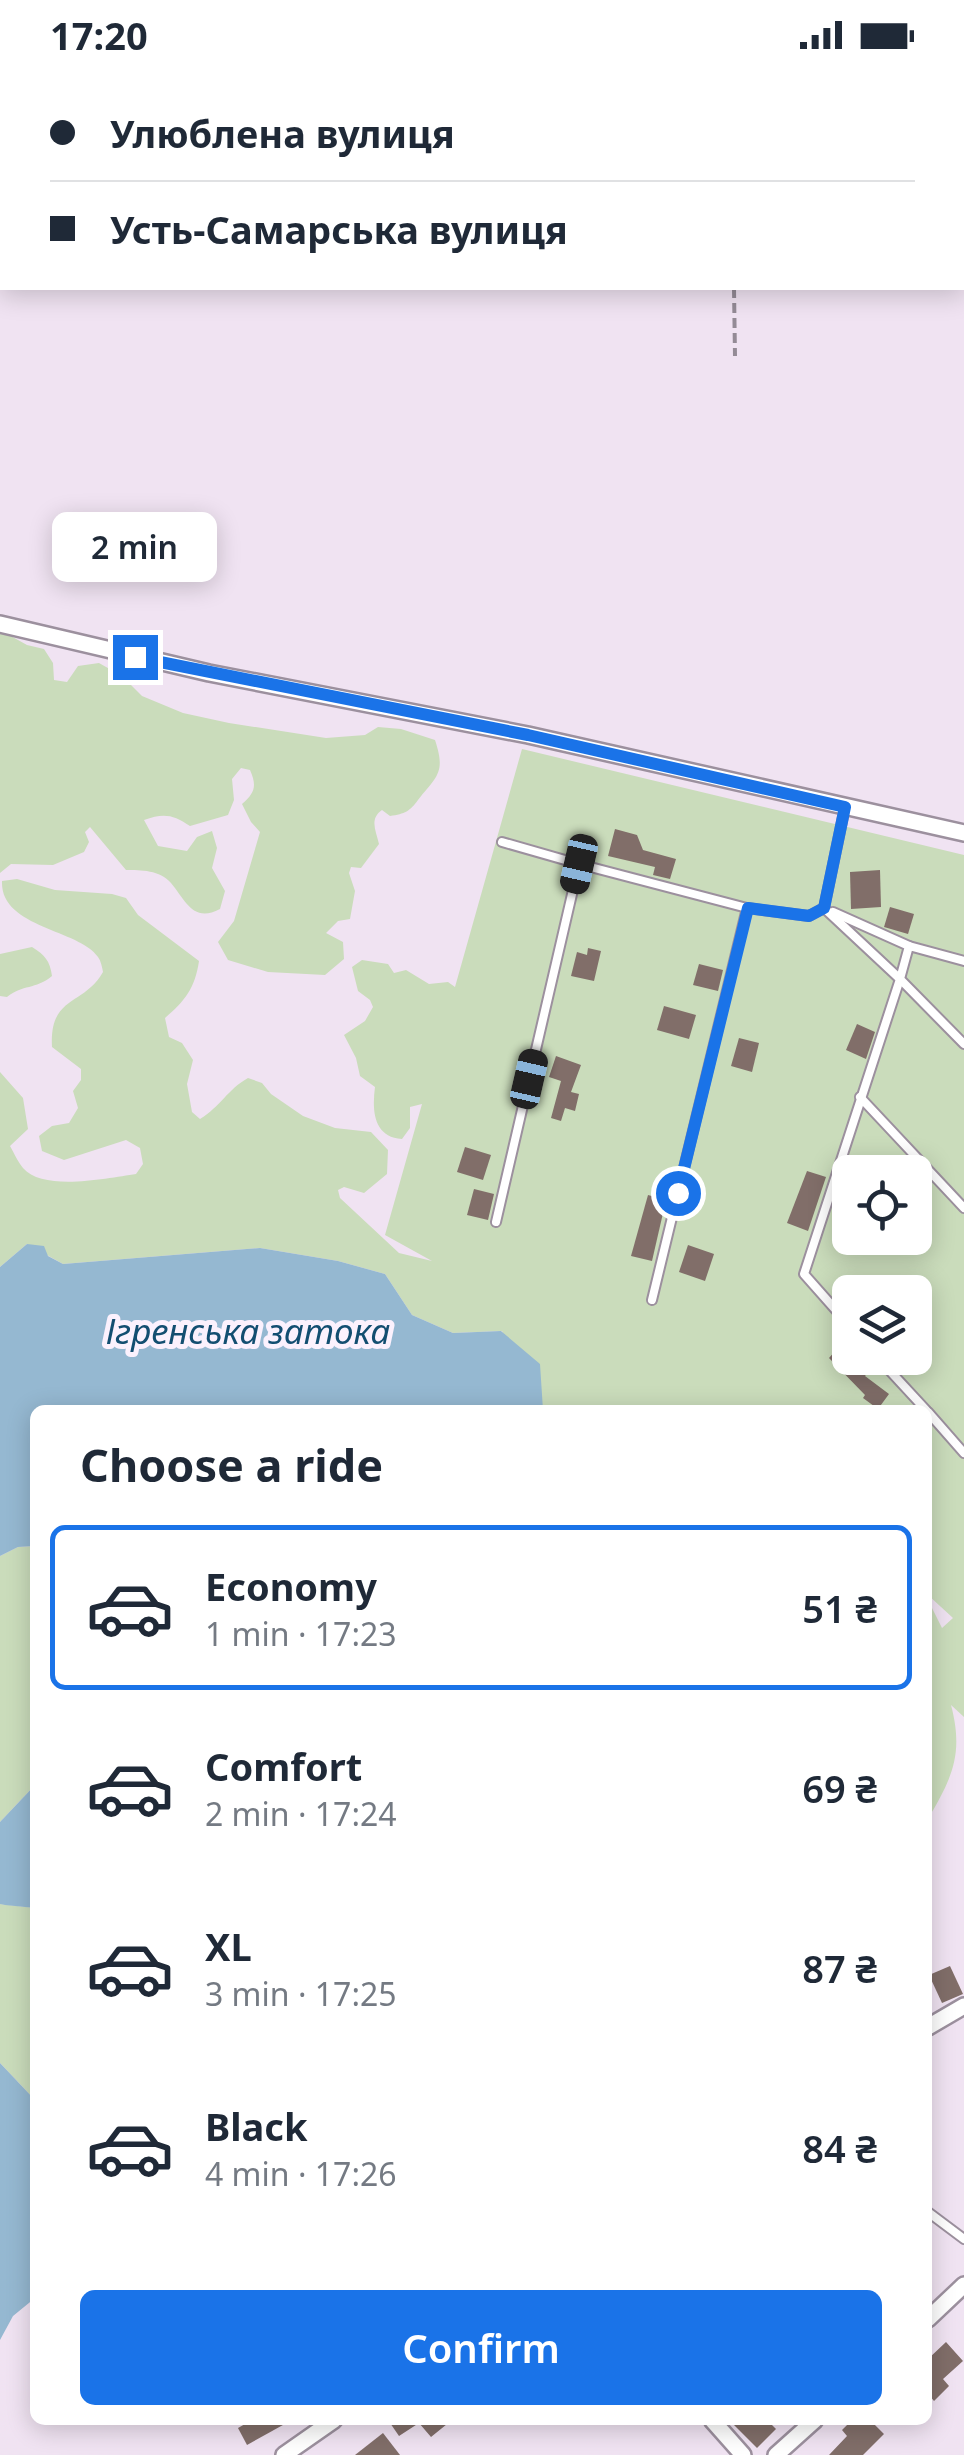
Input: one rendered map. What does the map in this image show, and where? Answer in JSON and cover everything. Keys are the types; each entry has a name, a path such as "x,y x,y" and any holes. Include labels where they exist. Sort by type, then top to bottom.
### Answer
{"street":[{"path":"0,624 208,673 528,735 964,833"},
{"path":"932,2025 964,2006"},
{"path":"932,2314 964,2286"},
{"path":"284,2455 327,2425"},
{"path":"716,2425 743,2455"},
{"path":"776,2455 809,2425"}],"lane":[{"path":"824,908 845,807"},
{"path":"502,842 748,908 809,916 824,908"},
{"path":"496,1222 579,864"},
{"path":"652,1300 748,908"},
{"path":"824,908 909,946 964,961"},
{"path":"824,908 964,1044"},
{"path":"832,1306 804,1274 909,946"},
{"path":"860,1097 964,1208"},
{"path":"894,1375 921,1405"},
{"path":"932,1417 964,1452"},
{"path":"932,2215 964,2239"}],"path":[{"path":"734,290 735,356"}],"green space":[{"path":"0,630 27,645 44,649 53,663 54,680 67,682 78,666 99,663 122,676 142,696 183,713 326,738 365,735 378,727 401,729 435,740 440,760 435,779 407,811 390,816 382,810 378,814 374,826 379,844 361,868 351,867 355,891 350,919 338,921 326,933 343,942 344,959 325,975 268,972 228,960 218,942 234,921 260,832 242,804 254,789 250,770 241,768 232,779 234,800 228,815 190,826 168,816 144,820 158,846 187,851 197,837 212,831 217,848 212,868 225,891 220,909 211,913 191,908 161,875 126,870 90,827 85,832 89,842 84,852 53,865 11,864 0,873"},
{"path":"522,749 964,855 964,1717 951,1705 956,1752 944,1791 932,1812 932,1608 942,1628 953,1618 932,1599 932,1405 540,1405 502,1331 453,1333 412,1315 385,1274 338,1261 260,1248 63,1264 27,1244 0,1267 0,1072 23,1098 28,1129 10,1146 21,1166 32,1175 60,1182 93,1180 136,1174 143,1164 140,1148 126,1140 64,1160 42,1151 39,1136 52,1126 69,1123 78,1108 73,1091 81,1080 81,1069 52,1047 56,1018 103,972 99,959 88,948 13,909 5,897 2,881 17,879 55,890 126,898 138,915 199,961 188,993 165,1018 169,1037 182,1043 193,1060 187,1084 192,1112 200,1119 248,1078 262,1083 303,1116 335,1128 371,1132 388,1150 387,1174 364,1193 344,1187 338,1190 340,1198 399,1253 432,1261 385,1235 422,1104 410,1107 410,1128 402,1139 385,1133 376,1121 375,1087 360,1076 344,1035 365,1021 373,1007 358,991 352,967 362,960 388,964 394,973 406,970 429,984 448,982 455,987"},
{"path":"32,947 46,959 52,976 7,997 0,996 0,954"},
{"path":"30,1546 30,1790 0,1822 0,1556 18,1547"},
{"path":"0,1904 30,1907 30,2095 0,2063"}],"water":[{"name":"Ігренська затока","path":"27,1244 44,1246 48,1256 63,1264 260,1248 338,1261 385,1274 412,1315 453,1333 501,1331 540,1364 543,1405 30,1405 30,1546 18,1547 0,1556 0,1267"},
{"path":"30,1790 30,1907 0,1904 0,1822"},
{"path":"0,2063 30,2095 30,2302 13,2316 0,2340"}],"building":[{"path":"615,829 637,835 643,850 676,859 670,879 653,875 655,867 608,856"},
{"path":"880,870 881,907 851,909 850,872"},
{"path":"890,907 914,914 908,934 884,927"},
{"path":"588,948 601,951 594,981 571,976 577,952 587,955"},
{"path":"699,964 723,970 718,991 693,985"},
{"path":"664,1006 696,1015 689,1039 657,1030"},
{"path":"857,1024 875,1032 866,1059 846,1050"},
{"path":"739,1038 759,1043 752,1072 731,1066"},
{"path":"556,1056 581,1065 571,1092 579,1094 575,1111 565,1108 561,1121 551,1118 561,1081 549,1077"},
{"path":"465,1147 491,1155 483,1180 457,1172"},
{"path":"807,1171 826,1177 808,1231 787,1223"},
{"path":"474,1189 494,1194 488,1220 467,1215"},
{"path":"648,1195 666,1200 652,1261 631,1256"},
{"path":"688,1245 714,1254 705,1281 679,1272"},
{"path":"846,1375 866,1375 889,1394 881,1405 873,1405 863,1398 865,1395"},
{"path":"950,1966 963,1994 942,2003 932,1974"},
{"path":"946,2342 963,2361 943,2379 949,2386 934,2401 932,2399 932,2355"},
{"path":"243,2425 283,2425 247,2445 238,2428"},
{"path":"391,2425 416,2425 399,2436"},
{"path":"421,2425 446,2425 431,2437"},
{"path":"734,2425 772,2425 776,2429 757,2448"},
{"path":"847,2425 875,2425 884,2434 863,2455 829,2455 847,2436 842,2430"},
{"path":"383,2433 400,2455 355,2455"}],"route":[{"path":"135,657 528,735 845,807 824,908 809,916 748,908 678,1193"}]}
